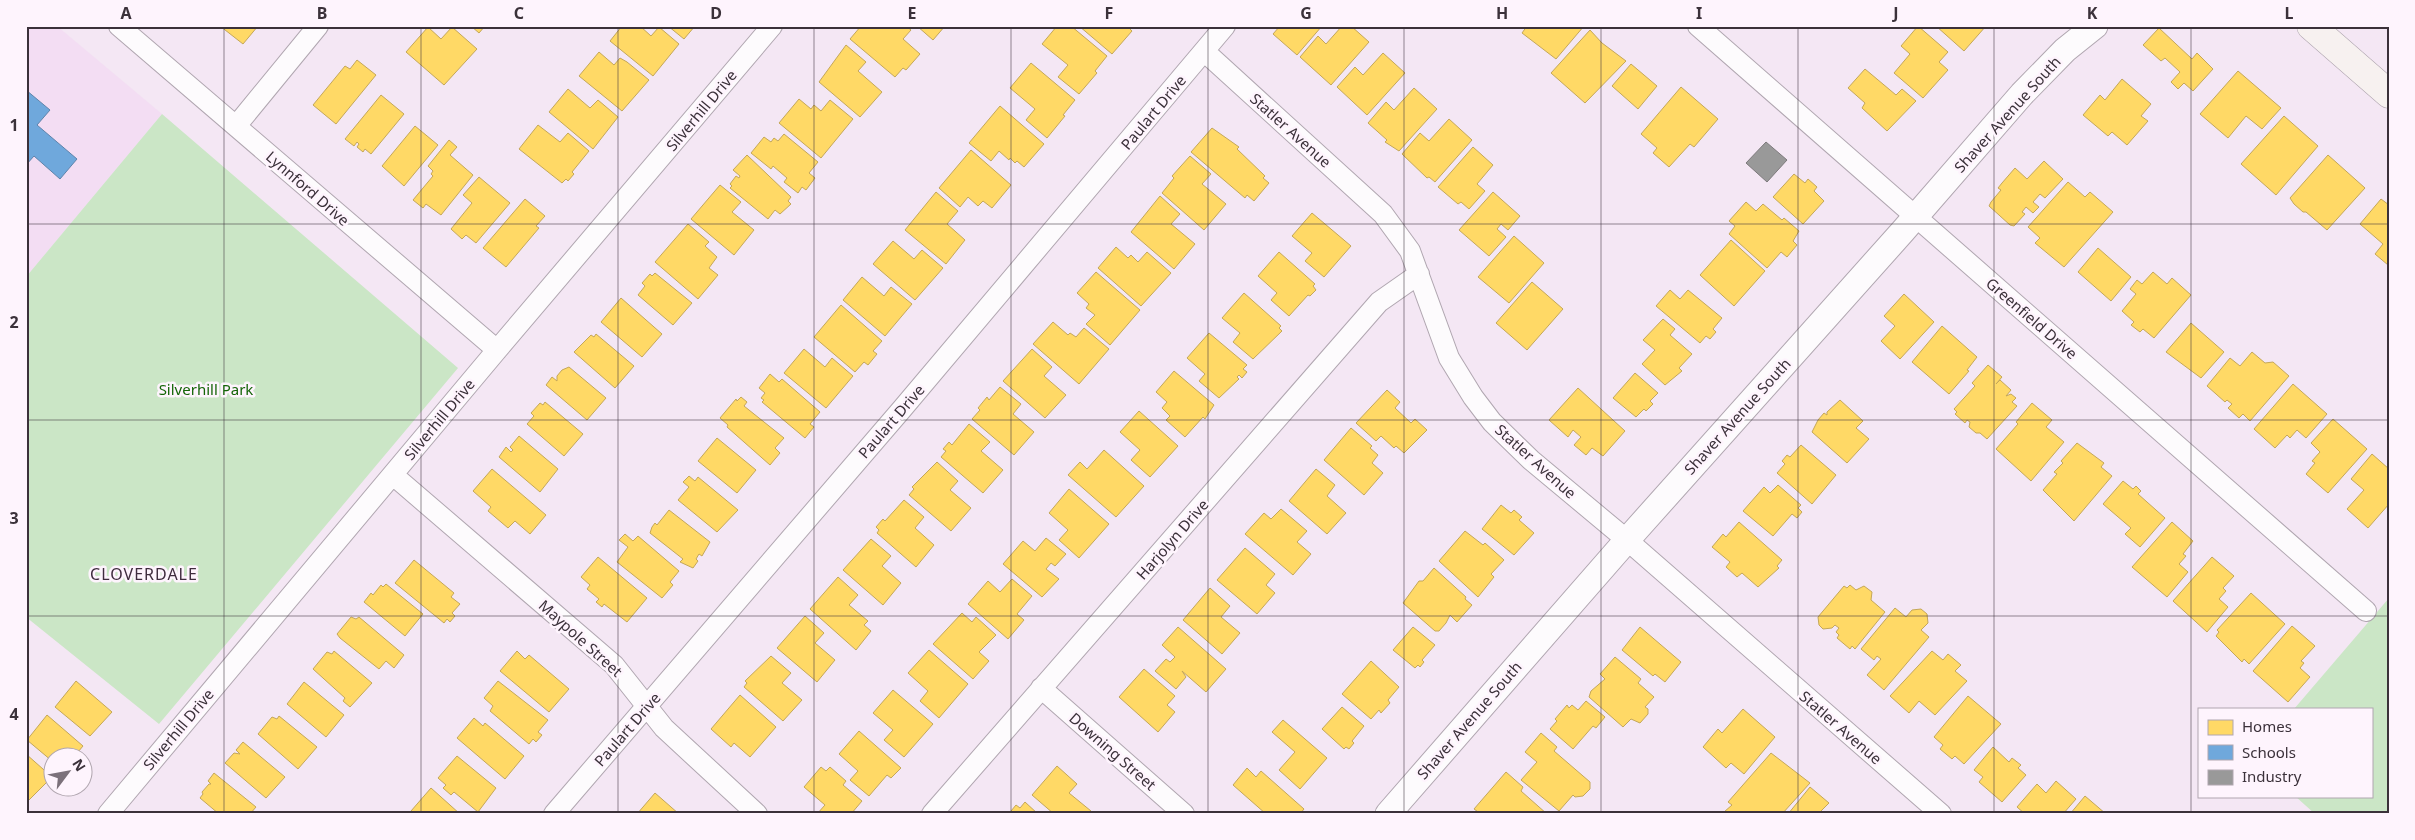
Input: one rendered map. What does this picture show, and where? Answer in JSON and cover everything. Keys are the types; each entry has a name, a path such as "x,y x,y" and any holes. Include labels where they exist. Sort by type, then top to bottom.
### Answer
{"main road":[{"path":"2311,26 2389,94"}],"street":[{"name":"Lynnford Drive","path":"119,26 496,350"},
{"path":"236,126 318,26"},
{"name":"Silverhill Drive","path":"108,814 496,350 772,26"},
{"name":"Paulart Drive","path":"554,814 896,417 1225,26"},
{"name":"Greenfield Drive","path":"1698,26 2366,611"},
{"name":"Shaver Avenue South","path":"1388,814 1627,540 1916,217 2022,94 2065,50 2094,26"},
{"name":"Statler Avenue","path":"1204,51 1383,214 1410,251 1449,358 1487,415 1531,460 1627,540 1941,814"},
{"name":"Harjolyn Drive","path":"932,814 1379,302 1398,286 1419,274"},
{"name":"Maypole Street","path":"393,474 614,665 664,728 757,814"},
{"name":"Downing Street","path":"1041,688 1184,814"}],"shaded area":[{"path":"26,26 57,26 162,114 26,277"}],"green space":[{"name":"Silverhill Park","path":"162,114 458,368 159,724 26,617 26,277"},
{"path":"2389,598 2389,814 2315,814 2297,798 2372,798 2372,708 2295,708"}],"building: Homes":[{"path":"220,26 258,26 243,44"},
{"path":"471,26 485,26 479,33"},
{"path":"622,26 640,26 651,36 659,27 679,44 653,76 610,41"},
{"path":"668,26 695,26 684,39"},
{"path":"861,26 906,26 911,30 903,39 920,54 906,70 903,68 895,77 850,39"},
{"path":"917,26 945,26 933,40"},
{"path":"1057,26 1071,26 1107,56 1095,71 1097,73 1079,94 1058,77 1068,65 1042,44"},
{"path":"1079,26 1127,26 1132,31 1112,54"},
{"path":"1280,26 1322,26 1297,55 1273,34"},
{"path":"1342,26 1351,26 1369,42 1331,85 1300,57 1318,36 1326,44"},
{"path":"1527,26 1584,26 1556,59 1522,33"},
{"path":"1918,26 1948,52 1939,62 1948,70 1923,98 1894,73 1910,54 1901,46"},
{"path":"1936,26 1986,26 1964,51"},
{"path":"428,27 441,39 452,27 477,49 444,85 406,52"},
{"path":"2159,28 2192,59 2197,53 2213,69 2193,91 2184,83 2178,89 2171,82 2180,72 2165,58 2161,61 2143,45"},
{"path":"1590,30 1602,43 1626,61 1585,103 1551,73"},
{"path":"846,45 866,62 858,71 882,92 860,117 819,82"},
{"path":"599,52 614,65 620,58 649,80 622,111 579,76"},
{"path":"1383,53 1405,73 1367,115 1337,87 1355,67 1363,75"},
{"path":"357,60 376,75 336,124 313,105 345,66 350,69"},
{"path":"1031,63 1075,100 1047,138 1026,120 1035,109 1010,88"},
{"path":"1631,64 1657,86 1638,109 1612,86"},
{"path":"1865,69 1896,95 1902,89 1916,101 1887,131 1862,108 1865,103 1848,88"},
{"path":"2238,71 2281,108 2262,129 2246,116 2228,138 2200,114"},
{"path":"2122,79 2151,104 2141,116 2148,121 2127,145 2112,132 2108,136 2083,115 2100,95 2105,100"},
{"path":"1681,87 1718,119 1694,147 1690,144 1669,167 1653,153 1657,148 1641,134"},
{"path":"1414,88 1437,109 1399,151 1385,142 1387,140 1368,123 1386,102 1394,110"},
{"path":"568,89 590,108 598,100 618,117 593,149 549,112"},
{"path":"381,95 404,114 371,154 365,149 363,152 357,147 359,144 357,142 354,146 345,139"},
{"path":"799,99 811,109 814,105 821,111 830,100 853,119 821,158 779,123"},
{"path":"1000,106 1044,144 1024,167 1017,161 1015,163 1010,158 1009,160 999,151 991,161 969,143"},
{"path":"2284,116 2318,146 2276,195 2241,164"},
{"path":"1449,119 1472,140 1435,182 1429,177 1427,178 1402,154 1420,133 1429,141"},
{"path":"538,125 560,142 568,133 589,151 572,172 574,174 568,181 566,179 562,183 519,149"},
{"path":"415,126 438,145 404,186 382,166"},
{"path":"1212,128 1239,147 1237,149 1265,176 1263,178 1269,183 1254,201 1247,195 1245,198 1191,152"},
{"path":"784,134 818,162 809,173 815,178 806,190 802,187 798,193 784,182 787,178 773,166 771,169 751,153 764,137 771,142 774,138 778,141"},
{"path":"449,140 457,147 450,155 473,175 441,215 426,204 423,208 413,200 433,176 431,174 433,171 428,166"},
{"path":"1473,147 1493,165 1477,184 1485,191 1469,209 1461,202 1458,204 1438,187"},
{"path":"971,150 1011,185 992,208 983,201 978,206 968,197 960,207 939,188"},
{"path":"747,155 791,197 788,201 791,204 780,214 775,210 768,219 730,188 732,186 730,184 736,176 739,178 740,176 733,170"},
{"path":"2328,155 2365,188 2327,230 2306,212 2303,212 2290,198"},
{"path":"1190,156 1211,174 1202,184 1226,204 1204,230 1162,193 1174,178 1172,176"},
{"path":"2044,161 2063,179 2045,198 2040,194 2033,202 2039,207 2033,213 2026,207 2022,212 2025,214 2014,226 2010,225 1989,206 2001,190 1998,188 2015,168 2027,179"},
{"path":"1794,174 1805,183 1808,179 1817,187 1814,191 1824,201 1803,224 1773,197"},
{"path":"479,177 510,203 476,243 466,235 462,239 451,229 472,203 463,195"},
{"path":"2068,182 2085,197 2090,192 2113,212 2064,267 2035,243 2040,238 2028,227"},
{"path":"720,185 741,202 732,212 754,230 734,255 691,219"},
{"path":"936,192 958,211 947,224 965,240 946,264 905,230"},
{"path":"1493,192 1520,216 1508,230 1501,224 1497,229 1506,237 1489,256 1459,230"},
{"path":"1160,196 1180,214 1171,224 1195,244 1174,269 1131,232"},
{"path":"525,199 545,216 536,226 539,228 506,267 483,248"},
{"path":"2381,199 2389,205 2388,265 2375,254 2383,244 2360,224"},
{"path":"1746,202 1756,211 1763,204 1799,231 1793,241 1797,245 1787,257 1781,252 1767,268 1729,234 1735,226 1729,221"},
{"path":"1312,213 1351,246 1324,277 1305,261 1312,253 1292,236"},
{"path":"688,224 709,242 705,246 717,257 709,268 718,275 698,299 655,262"},
{"path":"1514,236 1544,263 1509,303 1478,277"},
{"path":"1731,240 1765,271 1734,306 1700,275"},
{"path":"893,241 914,259 922,250 943,268 915,300 873,264"},
{"path":"1116,247 1128,258 1131,255 1138,262 1147,252 1171,273 1141,306 1098,268"},
{"path":"2098,248 2131,277 2111,301 2078,272"},
{"path":"1279,252 1315,284 1313,286 1316,290 1310,296 1308,295 1289,316 1271,300 1277,293 1258,276"},
{"path":"1096,272 1140,310 1110,345 1086,324 1095,315 1086,308 1089,304 1077,293"},
{"path":"2153,272 2167,284 2172,278 2191,295 2154,338 2143,329 2140,332 2131,325 2134,322 2122,311 2136,294 2130,289 2137,280 2142,284"},
{"path":"655,273 692,303 673,325 638,295 645,286 642,283 650,274 652,276"},
{"path":"862,277 884,296 891,287 912,304 885,336 843,300"},
{"path":"1532,282 1563,309 1527,350 1496,323"},
{"path":"1670,290 1680,299 1688,290 1722,318 1713,329 1716,332 1710,339 1706,336 1700,343 1656,306"},
{"path":"1244,293 1281,326 1279,328 1282,331 1253,359 1233,342 1240,333 1222,318"},
{"path":"1904,294 1934,322 1900,359 1881,341 1895,326 1884,316"},
{"path":"621,298 662,334 642,357 601,322"},
{"path":"841,305 882,341 873,351 877,354 868,365 864,362 855,372 814,337"},
{"path":"1663,319 1675,329 1670,335 1692,354 1679,368 1682,371 1665,385 1642,364 1655,350 1643,340"},
{"path":"1053,322 1068,335 1070,333 1076,337 1084,328 1109,349 1079,384 1033,344"},
{"path":"2191,323 2224,352 2201,378 2166,352"},
{"path":"1942,326 1977,357 1967,370 1969,371 1949,394 1912,362"},
{"path":"1209,333 1247,365 1243,369 1247,372 1242,378 1239,375 1237,377 1239,379 1219,398 1199,381 1205,374 1187,358"},
{"path":"596,334 634,366 615,388 574,352 591,335 594,337"},
{"path":"804,349 825,367 832,358 853,376 826,408 784,373"},
{"path":"1032,349 1052,367 1044,376 1066,395 1045,418 1003,381"},
{"path":"2252,352 2265,363 2273,362 2289,376 2250,421 2243,414 2239,418 2228,408 2232,404 2227,400 2225,402 2207,386 2230,358 2240,366"},
{"path":"1988,365 2002,377 1996,384 2000,380 2011,390 2006,396 2011,394 2016,398 2012,402 2017,406 1987,439 1969,427 1970,422 1967,420 1965,423 1955,414 1957,412 1954,409 1975,386 1972,383"},
{"path":"569,367 606,398 587,420 546,385 552,377 557,381 557,376 562,370"},
{"path":"1174,371 1214,405 1205,419 1203,417 1185,437 1166,420 1170,416 1162,408 1167,402 1156,392"},
{"path":"1635,373 1658,393 1650,401 1653,404 1636,417 1613,398"},
{"path":"770,374 779,382 782,379 820,412 810,424 814,427 805,438 762,402 764,400 761,398 765,393 759,388"},
{"path":"2293,384 2327,414 2306,438 2297,430 2290,438 2287,435 2275,448 2254,429"},
{"path":"1000,387 1021,404 1013,414 1034,432 1014,455 972,419 980,410 978,408 987,397 989,400"},
{"path":"1578,388 1625,431 1603,456 1592,448 1586,455 1574,445 1581,437 1573,430 1568,437 1549,420"},
{"path":"1387,390 1400,402 1395,408 1411,423 1415,419 1427,430 1404,453 1396,446 1394,448 1381,436 1376,441 1356,423"},
{"path":"741,397 747,402 744,406 784,438 775,448 780,453 770,465 727,427 728,425 720,418 736,399 737,401"},
{"path":"1840,400 1863,421 1856,428 1869,439 1847,463 1812,432 1824,413 1827,415 1827,412"},
{"path":"545,402 583,434 564,456 527,424 534,416 531,413 540,403 543,405"},
{"path":"2032,403 2052,420 2046,427 2064,442 2031,481 1996,449 2018,424 2016,422"},
{"path":"1139,411 1178,446 1150,477 1131,460 1140,450 1120,432"},
{"path":"2333,419 2367,449 2328,493 2306,474 2315,463 2312,461 2320,452 2311,443"},
{"path":"969,424 990,442 981,451 1003,470 983,493 941,457 946,451 943,449 949,442 952,445"},
{"path":"1351,428 1372,446 1370,448 1378,455 1372,463 1383,473 1364,495 1324,460"},
{"path":"519,436 558,469 540,492 499,457 506,447 511,452 513,450 510,447"},
{"path":"717,438 756,470 737,493 698,461"},
{"path":"2077,443 2104,463 2101,467 2112,476 2074,521 2043,490 2057,474 2054,472 2063,463 2061,461"},
{"path":"1801,445 1836,475 1812,504 1777,473 1785,464 1782,461 1787,455 1790,457"},
{"path":"1104,450 1144,486 1116,517 1068,475 1080,462 1087,469"},
{"path":"2372,454 2389,469 2389,504 2368,528 2347,509 2364,490 2351,479"},
{"path":"937,462 958,481 950,490 971,508 951,531 909,495 914,489 912,487"},
{"path":"492,469 546,515 530,534 515,521 508,528 488,511 491,507 473,491"},
{"path":"1316,469 1335,485 1327,496 1346,513 1327,534 1289,501"},
{"path":"689,476 695,481 698,477 738,510 717,532 678,500 689,487 683,482"},
{"path":"2123,481 2133,489 2136,486 2141,491 2138,494 2165,518 2140,547 2125,534 2131,528 2103,504"},
{"path":"1778,485 1801,505 1798,508 1802,512 1797,518 1792,514 1773,536 1743,511 1764,487 1770,493"},
{"path":"1069,489 1109,524 1079,558 1059,540 1068,530 1049,513"},
{"path":"904,500 924,517 915,528 934,545 916,567 877,533 879,530 876,527 883,519 885,521"},
{"path":"1501,505 1511,513 1514,510 1522,517 1519,520 1534,533 1514,555 1482,529"},
{"path":"1281,509 1307,531 1297,542 1311,554 1293,575 1245,534 1264,513 1271,519"},
{"path":"669,510 710,542 702,556 699,554 696,559 698,561 693,568 680,562 683,559 650,533 655,523 657,525"},
{"path":"1739,522 1782,560 1777,566 1779,568 1758,587 1742,573 1737,577 1726,567 1730,562 1712,547 1723,534 1726,537"},
{"path":"2172,522 2193,541 2183,554 2186,556 2179,564 2188,572 2167,597 2132,567"},
{"path":"1465,531 1483,545 1485,543 1504,560 1491,574 1494,577 1478,597 1439,561"},
{"path":"625,534 633,541 638,536 679,571 670,582 673,585 662,598 617,562 628,547 619,540"},
{"path":"1046,538 1066,554 1055,566 1051,563 1046,569 1059,579 1042,597 1003,564 1023,541 1035,551"},
{"path":"871,539 891,556 882,566 901,583 883,605 843,570"},
{"path":"1245,548 1275,574 1266,585 1275,593 1257,614 1217,580"},
{"path":"598,557 647,598 627,622 604,604 602,607 596,602 599,599 587,589 590,585 581,577"},
{"path":"2212,557 2234,576 2223,588 2226,591 2219,599 2228,607 2207,632 2173,601"},
{"path":"414,560 454,593 451,597 460,604 452,613 455,616 450,622 447,619 444,623 395,583"},
{"path":"1434,568 1466,597 1465,599 1472,605 1457,622 1450,615 1439,631 1435,631 1403,603 1419,581 1423,581"},
{"path":"838,577 858,595 849,605 868,621 864,625 871,631 856,650 810,609"},
{"path":"1012,579 1032,596 1017,614 1024,620 1008,639 968,604 988,581 1000,592"},
{"path":"386,584 423,614 405,636 364,602 371,593 373,595 381,585 383,587"},
{"path":"1850,585 1856,590 1864,586 1872,592 1871,600 1885,612 1855,649 1852,646 1850,649 1837,638 1839,635 1836,632 1839,628 1835,625 1832,628 1823,629 1819,625 1818,617 1844,586 1847,588"},
{"path":"1210,588 1230,606 1221,617 1240,633 1222,654 1183,620"},
{"path":"2251,593 2285,624 2249,664 2244,659 2242,662 2216,636 2219,632 2217,630"},
{"path":"1895,608 1906,617 1912,610 1921,609 1927,614 1928,623 1921,630 1929,637 1884,690 1867,675 1881,659 1877,656 1874,660 1861,649"},
{"path":"962,613 972,622 976,617 996,635 979,652 989,661 973,679 933,644"},
{"path":"805,616 824,633 815,643 835,660 817,682 777,648"},
{"path":"351,617 356,619 359,617 404,655 394,668 386,661 379,669 340,638 337,634"},
{"path":"2292,626 2315,646 2301,661 2304,663 2300,668 2310,677 2288,702 2253,671"},
{"path":"1178,627 1226,669 1206,692 1182,671 1186,677 1176,689 1155,671 1166,659 1170,662 1175,657 1162,645"},
{"path":"1413,627 1435,645 1422,660 1424,662 1420,667 1418,665 1415,668 1393,650"},
{"path":"1640,627 1681,662 1665,682 1655,674 1653,676 1622,650"},
{"path":"929,650 968,684 939,718 920,701 928,691 908,673"},
{"path":"334,651 372,683 350,707 343,701 345,698 313,669 327,652 332,654"},
{"path":"517,651 525,659 529,655 569,689 549,712 500,671"},
{"path":"1932,651 1943,660 1948,654 1961,665 1955,671 1967,681 1935,715 1919,701 1909,713 1890,696"},
{"path":"771,656 791,673 782,683 802,700 783,721 744,687 747,683 745,681"},
{"path":"1615,657 1641,679 1638,683 1654,697 1645,707 1648,709 1648,714 1640,723 1631,719 1623,727 1589,697 1591,691 1605,679 1600,674"},
{"path":"1371,661 1399,687 1388,700 1390,703 1381,713 1379,710 1371,719 1342,694"},
{"path":"1144,669 1175,696 1167,705 1175,712 1158,732 1119,697"},
{"path":"76,681 112,712 90,736 55,707"},
{"path":"498,681 548,720 538,732 542,735 536,742 533,739 529,744 490,711 493,706 484,698"},
{"path":"304,682 344,715 326,737 287,704"},
{"path":"893,690 933,724 904,757 884,740 893,730 873,713"},
{"path":"740,695 776,727 750,757 734,743 731,747 711,729"},
{"path":"1968,696 2001,724 1964,764 1955,756 1952,759 1940,749 1943,745 1934,737"},
{"path":"1586,701 1605,717 1596,728 1593,726 1573,749 1550,729 1557,721 1555,719 1567,705 1569,708 1572,705 1578,710"},
{"path":"1342,707 1364,726 1352,741 1354,743 1349,749 1346,747 1344,749 1322,729"},
{"path":"1743,709 1775,737 1744,774 1731,763 1726,768 1703,747 1718,729 1722,733"},
{"path":"47,715 83,746 81,748 42,748 42,753 27,740"},
{"path":"279,716 317,747 298,769 258,734 272,717 277,719"},
{"path":"474,718 483,726 485,723 524,756 505,779 457,738"},
{"path":"1283,720 1327,758 1300,789 1279,770 1295,752 1272,732"},
{"path":"859,731 901,768 891,778 887,775 869,796 850,780 858,771 839,754"},
{"path":"1541,733 1557,747 1554,751 1590,782 1590,789 1583,796 1575,797 1573,795 1559,811 1521,780 1537,762 1525,752"},
{"path":"243,742 285,777 266,798 225,763 234,753 240,754 236,750"},
{"path":"1993,747 2009,762 2012,758 2021,765 2018,768 2026,775 2002,802 1979,782 1983,777 1974,770"},
{"path":"1771,753 1810,783 1782,814 1726,814 1724,812 1732,805 1728,802"},
{"path":"26,754 42,768 42,787 28,801 26,799"},
{"path":"457,756 496,788 478,812 454,792 451,795 443,788 446,785 438,778"},
{"path":"1057,766 1077,784 1069,793 1091,811 1088,814 1054,814 1032,795"},
{"path":"821,767 826,771 830,767 846,781 843,785 862,801 851,814 817,814 825,805 804,787"},
{"path":"1247,768 1256,777 1261,771 1304,809 1300,814 1266,814 1233,785"},
{"path":"1506,772 1523,787 1521,791 1547,814 1481,814 1474,809"},
{"path":"214,773 256,807 250,814 219,814 200,798 203,794 202,792 211,784 208,781"},
{"path":"2056,781 2076,799 2063,814 2025,814 2017,807 2037,784 2046,793"},
{"path":"1810,787 1829,803 1820,812 1822,814 1788,814"},
{"path":"431,788 460,814 415,814 411,811"},
{"path":"655,793 679,814 637,814"},
{"path":"2085,796 2106,814 2070,814"},
{"path":"1025,802 1038,814 1013,814 1011,811 1016,805 1020,808"}],"building: Schools":[{"path":"26,90 50,110 37,125 77,159 60,179 34,156 26,165"}],"building: Industry":[{"path":"1766,142 1787,160 1767,182 1746,163"}],"district":[{"name":"CLOVERDALE","path":"144,574"}]}
